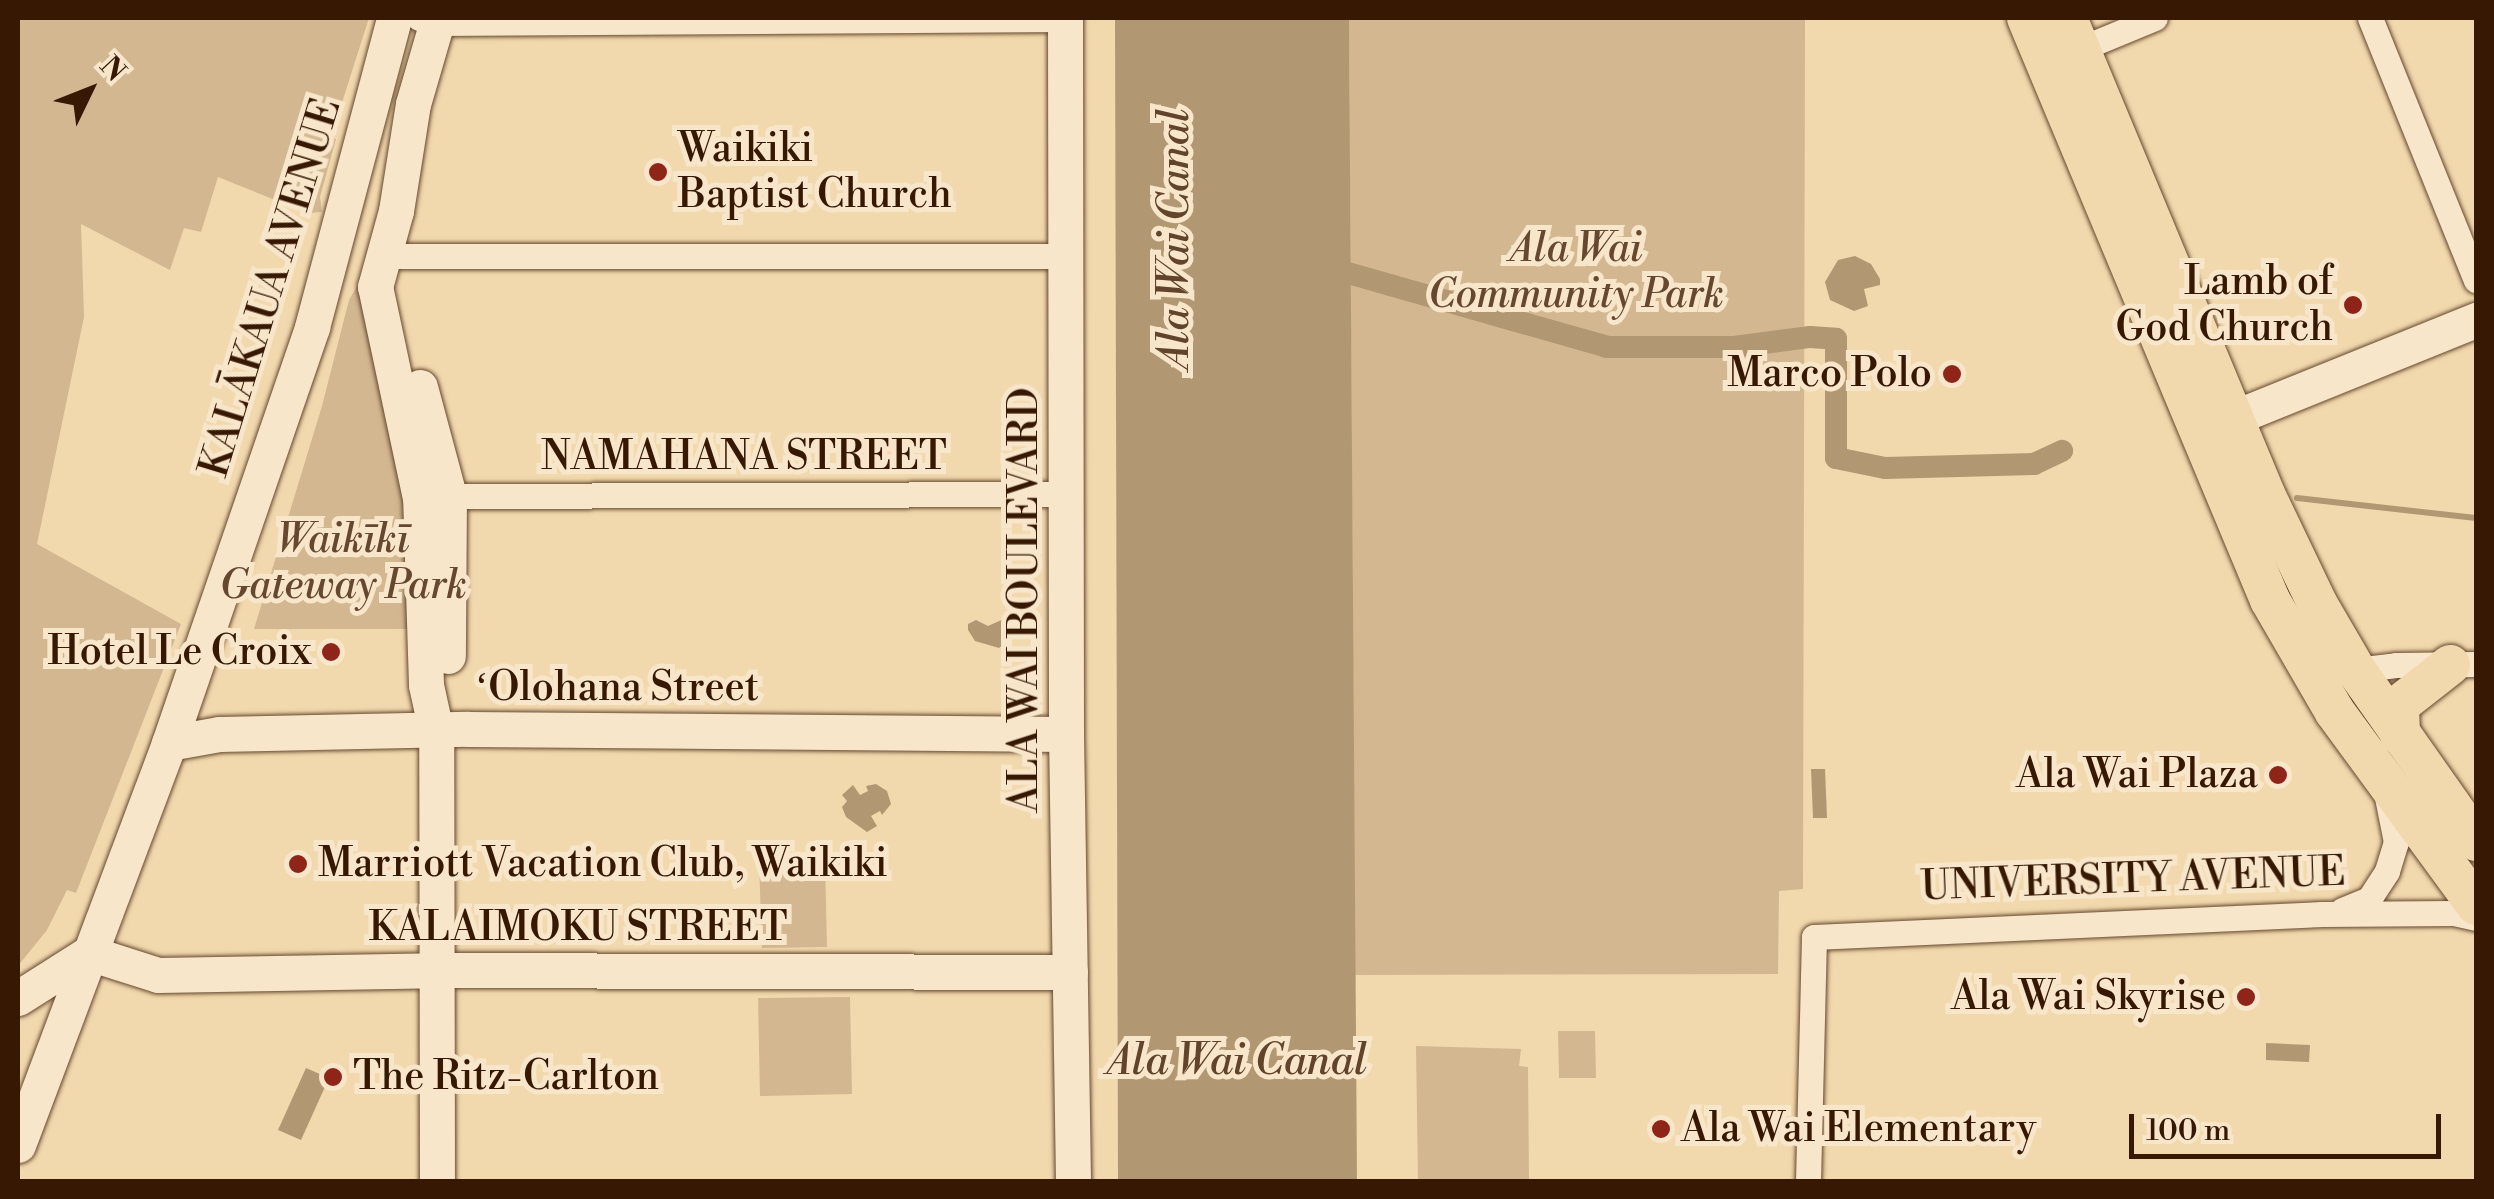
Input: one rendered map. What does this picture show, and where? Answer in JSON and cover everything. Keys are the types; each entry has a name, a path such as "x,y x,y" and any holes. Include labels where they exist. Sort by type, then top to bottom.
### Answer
{"main road":[{"path":"2027,18 2270,600 2334,712 2472,902"},
{"path":"2074,34 2234,418 2316,603 2356,670 2476,841"},
{"path":"2400,735 2399,706 2463,664"}],"street":[{"name":"KALĀKAUA AVENUE","path":"18,1144 169,743 312,327 394,18"},
{"path":"437,1182 436,731 448,686 435,497 375,287 396,211 431,19 1065,18"},
{"name":"ALA WAI BOULEVARD","path":"1065,18 1066,734 1073,1182"},
{"path":"2051,18 2066,42 2074,34 2155,18"},
{"path":"2370,18 2476,280"},
{"path":"2065,111 2074,34"},
{"path":"374,96 378,128 375,230 381,256"},
{"path":"381,256 1068,256"},
{"path":"2128,264 2152,291 2198,391 2223,415 2234,418"},
{"path":"2213,468 2221,434 2234,418 2476,320"},
{"name":"NAMAHANA STREET","path":"435,497 1067,494"},
{"path":"2234,518 2256,540 2321,652 2340,667 2356,670 2463,664"},
{"path":"2356,670 2334,712 2357,723 2382,744 2472,902"},
{"name":"ʻOlohana Street","path":"169,743 219,734 436,731 1066,734"},
{"path":"2322,914 2354,908 2369,899 2387,871 2396,842 2385,786"},
{"name":"UNIVERSITY AVENUE","path":"1808,1182 1814,937 2322,914 2472,902"},
{"path":"18,998 89,953"},
{"name":"KALAIMOKU STREET","path":"89,953 158,975 435,970 1070,972"},
{"path":"18,1067 32,1106"}],"green space":[{"path":"18,18 369,18 331,137 336,139 320,197 322,212 307,213 218,177 201,232 184,228 170,270 81,224 84,317 37,544 181,624 76,893 67,890 47,930 18,966"},
{"name":"Ala Wai Community Park","path":"1349,18 1805,18 1803,889 1779,891 1778,974 1355,975"},
{"name":"Waikīkī Gateway Park","path":"359,283 405,500 408,629 254,629 322,406 349,300"},
{"path":"825,861 827,947 762,948 759,862"},
{"path":"850,997 852,1094 760,1096 758,998"},
{"path":"1558,1031 1595,1031 1596,1078 1559,1078"},
{"path":"1416,1046 1521,1049 1519,1066 1528,1067 1529,1181 1418,1181"}],"water":[{"name":"Ala Wai Canal","path":"1115,18 1349,18 1357,1181 1118,1181"},
{"path":"1855,256 1871,264 1880,285 1864,289 1868,306 1854,311 1830,300 1825,282 1838,260"},
{"path":"1008,617 1016,620 1020,631 999,648 975,641 968,630 968,624 976,620 988,626"},
{"path":"1811,769 1825,769 1827,818 1813,818"},
{"path":"876,784 887,791 891,804 882,815 880,811 871,816 877,826 867,832 846,817 842,807 847,801 842,795 853,785 860,795 868,791 866,786"},
{"path":"2266,1043 2310,1045 2309,1062 2266,1060"},
{"path":"306,1068 329,1078 301,1140 278,1130"}],"waterway":[{"path":"1348,273 1607,347 1734,347 1810,337 1836,339 1836,458 1885,468 2034,464 2062,451"},
{"path":"2297,498 2476,518"}],"place":[{"name":"Waikiki Baptist Church","path":"658,172"},
{"name":"Lamb of God Church","path":"2353,305"},
{"name":"Marco Polo","path":"1952,374"},
{"name":"Hotel Le Croix","path":"331,652"},
{"name":"Ala Wai Plaza","path":"2278,775"},
{"name":"Marriott Vacation Club, Waikiki","path":"298,864"},
{"name":"Ala Wai Skyrise","path":"2246,997"},
{"name":"The Ritz-Carlton","path":"333,1077"},
{"name":"Ala Wai Elementary","path":"1661,1129"}]}
